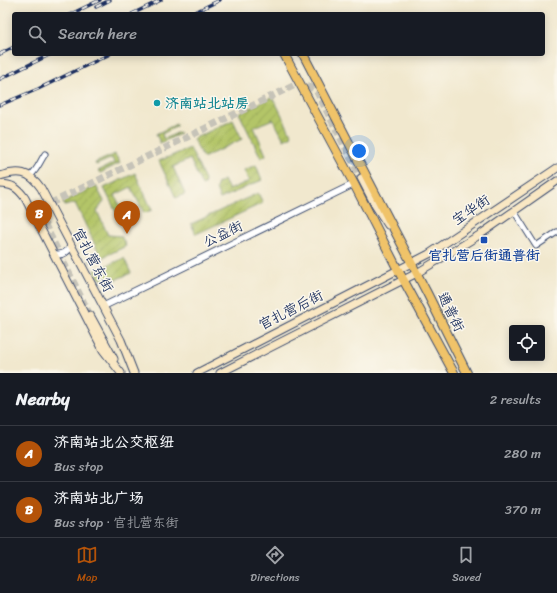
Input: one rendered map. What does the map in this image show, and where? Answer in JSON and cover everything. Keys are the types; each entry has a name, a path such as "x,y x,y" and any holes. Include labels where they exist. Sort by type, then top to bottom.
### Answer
{"main road":[{"name":"通普街","path":"285,56 354,184 403,280 454,373"},
{"name":"通普街","path":"304,56 412,263 467,373"},
{"name":"宝华街","path":"398,270 429,254 557,168"},
{"path":"0,176 16,172 24,173 30,176"},
{"name":"官扎营东街","path":"30,176 41,188 70,246 104,306 121,340 134,373"},
{"path":"361,178 375,205 404,248"},
{"name":"宝华街","path":"417,273 481,234 557,181"},
{"path":"0,184 15,187 20,190 103,350 121,373"},
{"name":"官扎营后街","path":"197,373 398,270"},
{"name":"官扎营后街","path":"220,373 417,273"},
{"path":"90,315 121,373"}],"street":[{"path":"30,176 38,169 39,162 45,154"},
{"name":"公益街","path":"104,306 354,184"},
{"path":"514,211 536,246 557,232"},
{"path":"54,254 64,254 70,246"}],"green space":[{"path":"273,97 292,136 284,140 273,119 254,127 266,155 261,158 239,113"},
{"path":"233,120 242,139 203,158 193,139"},
{"path":"176,124 177,126 162,134 164,139 179,132 180,134 160,143 156,134"},
{"path":"190,148 205,180 204,185 202,186 190,159 173,167 185,194 176,198 159,161"},
{"path":"115,154 120,163 100,173 98,171 114,163 112,158 96,165 95,163"},
{"path":"256,165 262,180 220,199 216,189 218,183 224,180 229,190 249,181 244,170"},
{"path":"135,173 152,210 144,213 131,187 115,195 127,221 125,223 120,220 104,188"},
{"path":"96,186 104,201 97,211 108,235 121,236 126,246 91,263 89,258 99,253 75,203 65,206 63,202"},
{"path":"258,193 263,203 196,234 191,224"},
{"path":"124,258 131,273 110,282 99,278 94,271"}],"tunnel":[{"path":"90,315 44,223 43,216 47,205 295,85 307,86 317,92 361,178"}],"railway":[{"path":"75,12 100,0"},
{"path":"96,7 110,0"},
{"path":"136,12 161,0"},
{"path":"195,12 220,0"},
{"path":"0,54 12,48"},
{"path":"0,79 47,56"},
{"path":"0,105 38,89 106,56"}],"place":[{"name":"济南站北站房","path":"157,103"},
{"name":"济南站北广场","path":"39,233"},
{"name":"济南站北公交枢纽","path":"127,234"},
{"name":"官扎营后街通普街","path":"484,240"}]}
